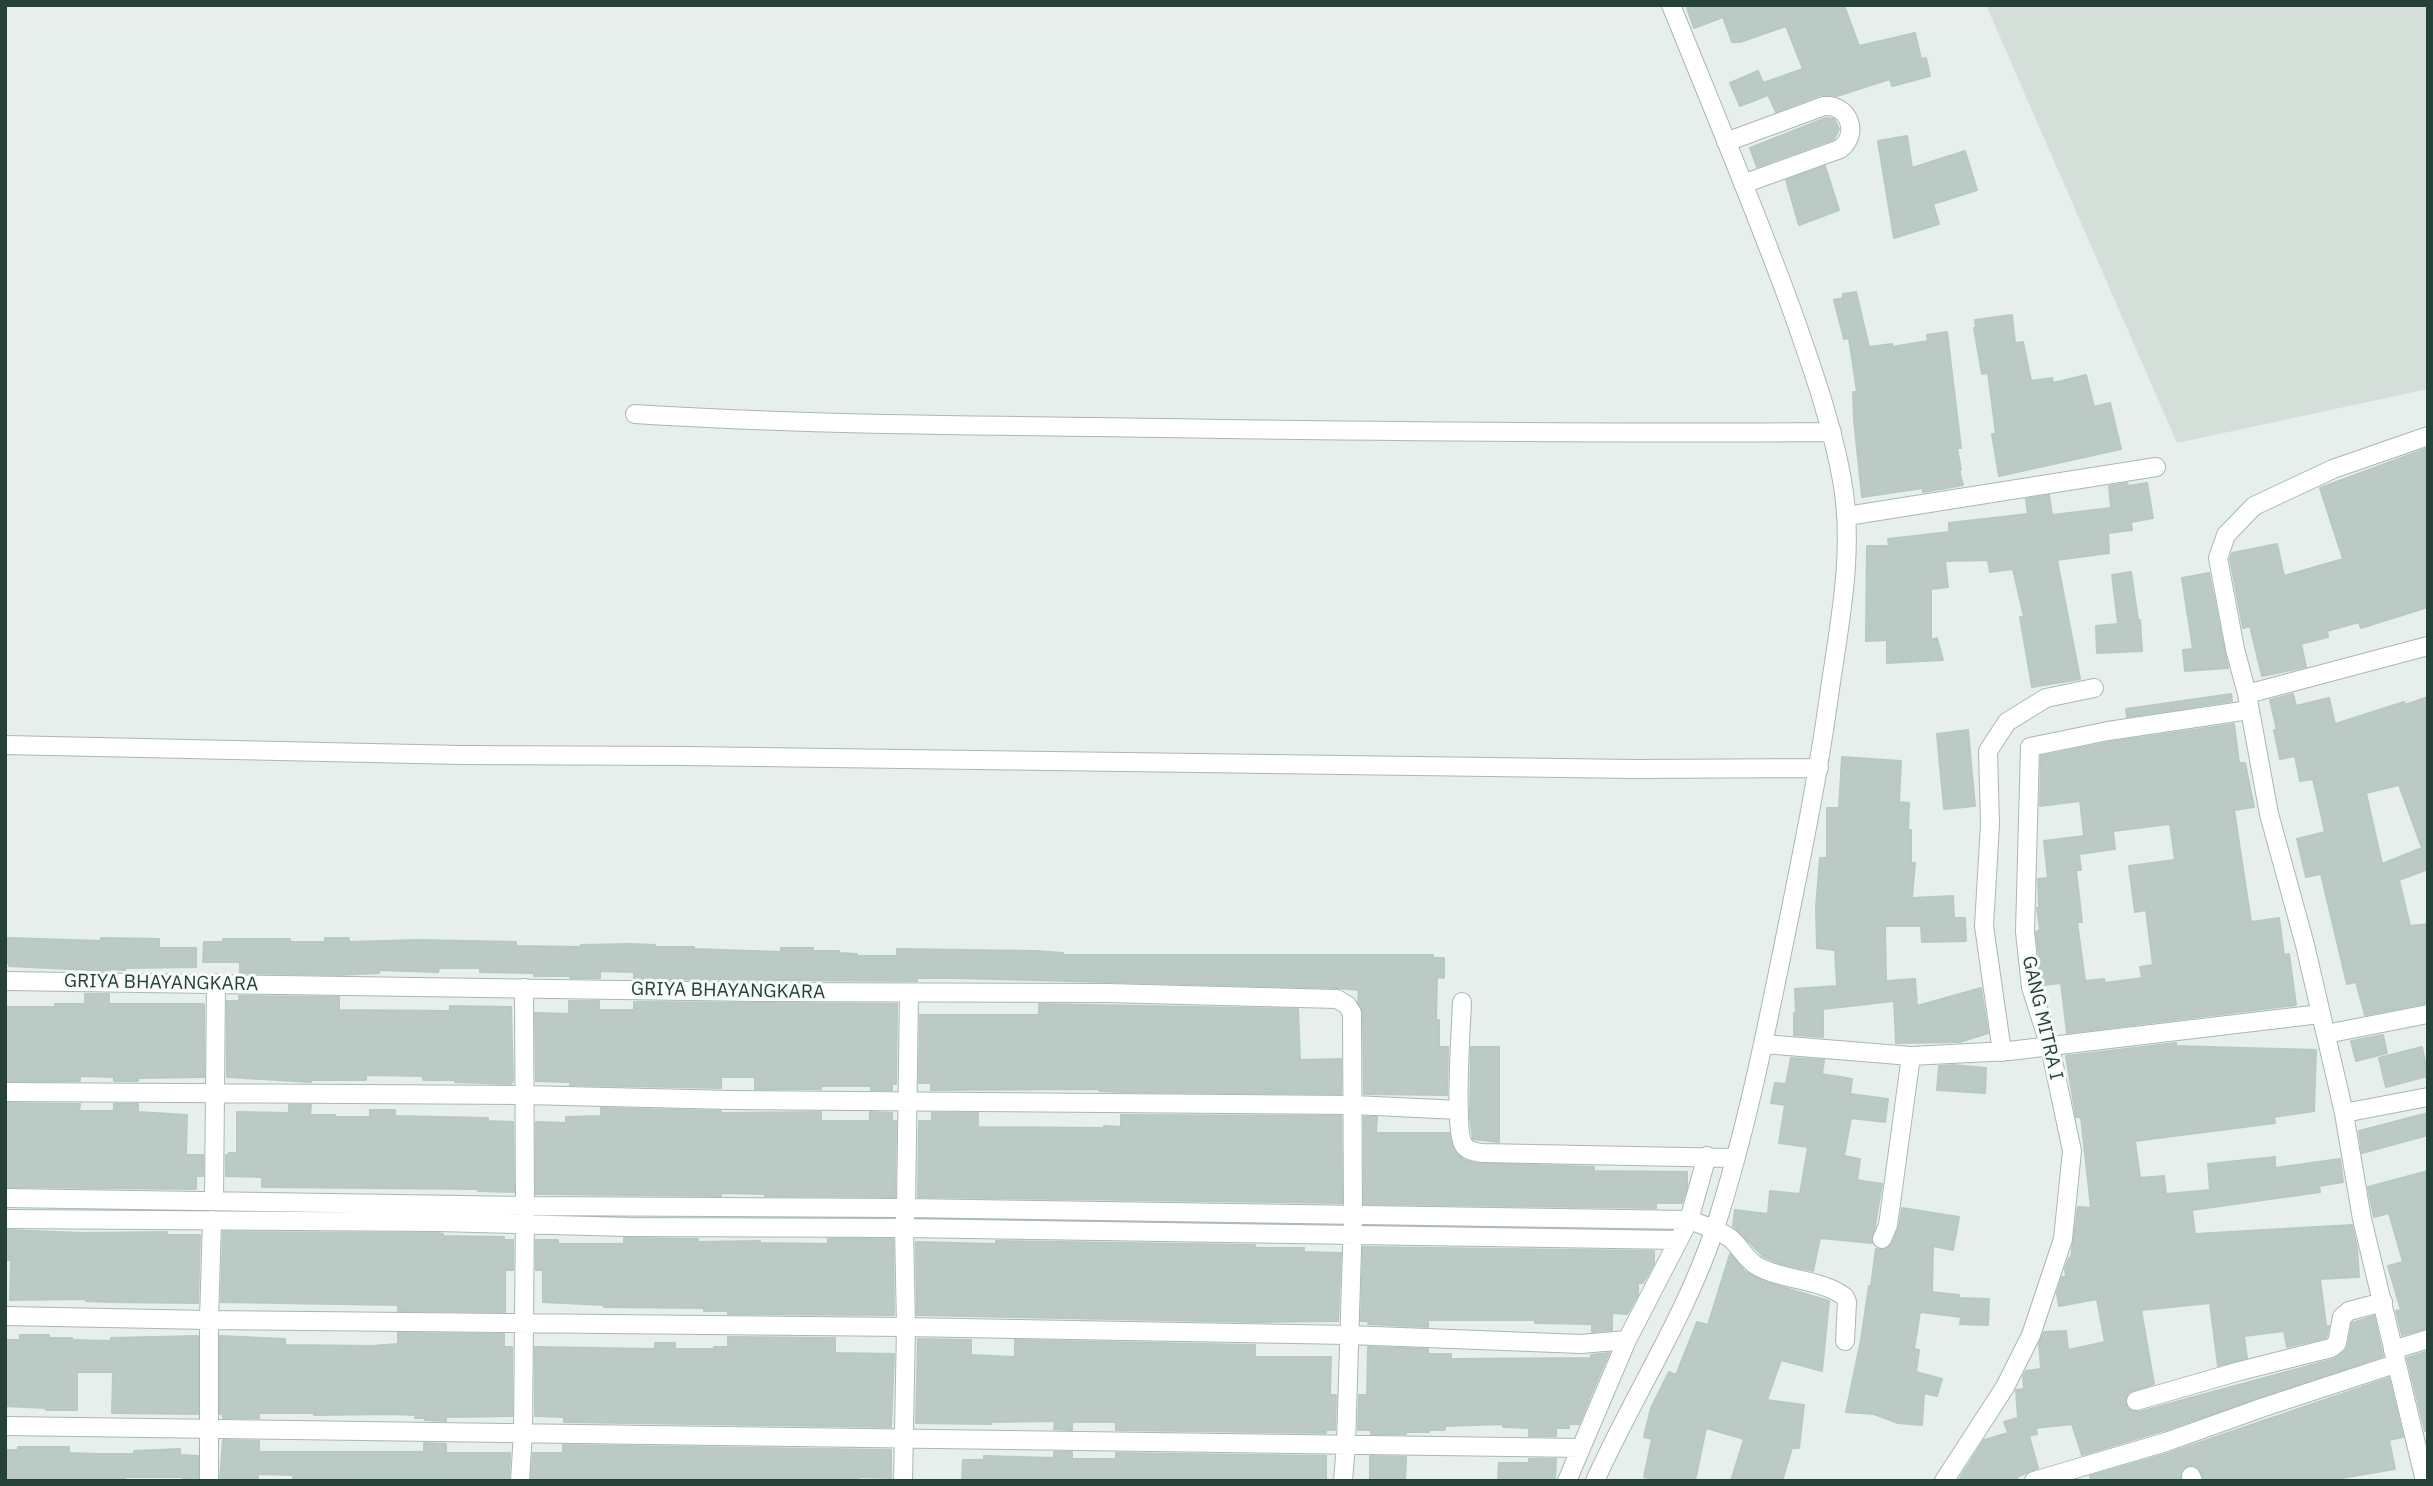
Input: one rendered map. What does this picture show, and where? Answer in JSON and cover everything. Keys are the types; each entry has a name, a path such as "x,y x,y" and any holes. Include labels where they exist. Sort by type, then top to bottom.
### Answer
{"street":[{"path":"1595,1481 1691,1286 1714,1229 1734,1158 1764,1044 1819,768 1841,624 1846,570 1847,516 1832,432 1787,297 1671,5"},
{"path":"1726,142 1824,106 1832,105 1846,116 1851,136 1847,144 1840,149 1743,184"},
{"path":"635,414 868,424 1271,430 1832,432"},
{"path":"2425,1481 2362,1219 2344,1112 2326,1034 2269,814 2218,558 2227,535 2254,506 2333,469 2428,436"},
{"path":"1847,516 2156,467"},
{"path":"2248,702 2428,646"},
{"path":"2006,1051 1984,926 1990,824 1988,751 2007,722 2046,698 2094,688"},
{"name":"GANG MITRA I","path":"1944,1481 2005,1387 2025,1345 2063,1239 2072,1151 2031,986 2025,932 2030,747 2248,702"},
{"path":"5,745 448,755 1635,769 1819,768"},
{"name":"GRIYA BHAYANGKARA","path":"5,981 909,993 1107,993 1337,999 1348,1005 1352,1013 1354,1105 1343,1481"},
{"path":"214,1200 216,983"},
{"path":"520,1481 525,1215 524,988"},
{"path":"904,1481 909,993"},
{"path":"1462,1002 1459,1110 1462,1143 1468,1150 1734,1158"},
{"path":"1764,1044 1911,1056 2006,1051 2320,1014"},
{"path":"2326,1034 2428,1014"},
{"path":"1882,1239 1888,1225 1911,1056"},
{"path":"5,1092 1354,1105 1459,1110"},
{"path":"2344,1112 2428,1097"},
{"path":"1567,1481 1627,1340 1689,1220 1707,1156"},
{"path":"5,1198 214,1200 438,1213 906,1218 1352,1228 1678,1240"},
{"path":"5,1219 212,1220 438,1213"},
{"path":"209,1481 212,1220"},
{"path":"1352,1228 1689,1220 1714,1229 1731,1239 1757,1266 1807,1280 1845,1297 1845,1341"},
{"path":"2136,1401 2331,1348 2337,1343 2342,1317 2349,1311 2383,1302"},
{"path":"5,1316 906,1327 1349,1335 1581,1344 1627,1340"},
{"path":"2034,1481 2166,1442 2394,1357 2428,1339"},
{"path":"5,1426 1581,1448"}],"shaded area":[{"path":"1986,5 2428,5 2428,389 2177,443"}],"building":[{"path":"1686,5 1844,5 1859,46 1915,33 1921,59 1926,58 1930,76 1892,86 1890,79 1837,96 1820,95 1776,112 1766,90 1768,95 1740,106 1730,83 1758,71 1763,83 1803,69 1786,26 1740,42 1732,42 1723,17 1694,28"},
{"path":"1826,118 1834,119 1839,129 1834,139 1757,167 1750,148"},
{"path":"1907,136 1912,168 1965,151 1977,190 1933,204 1939,224 1894,238 1878,141"},
{"path":"1825,166 1839,210 1799,225 1786,180"},
{"path":"1856,292 1869,347 1892,344 1892,347 1928,341 1927,335 1947,332 1961,448 1957,448 1959,470 1963,485 1923,492 1923,488 1862,497 1854,420 1853,392 1857,392 1849,338 1844,339 1834,300 1843,298 1843,294"},
{"path":"2012,315 2015,343 2023,342 2031,381 2052,378 2053,383 2086,375 2094,407 2110,403 2121,449 1999,476 1992,434 1996,434 1988,373 1982,374 1974,328 1975,320"},
{"path":"2428,448 2428,607 2361,628 2359,622 2327,631 2328,637 2301,644 2306,667 2262,676 2250,626 2243,628 2230,559 2232,553 2277,544 2284,576 2343,559 2320,488"},
{"path":"2127,483 2128,486 2147,483 2153,518 2131,522 2132,530 2108,533 2109,553 2057,560 2080,679 2032,687 2020,617 2024,617 2013,569 1990,572 1988,560 1945,561 1948,587 1931,589 1931,640 1937,638 1943,660 1887,663 1887,640 1866,641 1867,546 1889,546 1888,539 1949,532 1949,523 2028,514 2026,499 2049,495 2052,515 2111,508 2109,486"},
{"path":"2131,572 2140,620 2142,651 2097,653 2096,626 2118,624 2112,575"},
{"path":"2209,573 2228,668 2185,671 2183,650 2193,649 2182,578"},
{"path":"2231,694 2232,701 2127,717 2126,709"},
{"path":"2293,694 2296,706 2329,698 2335,724 2428,697 2428,869 2399,880 2410,926 2428,924 2428,1003 2365,1015 2356,982 2347,984 2321,874 2306,877 2297,839 2325,832 2313,779 2300,781 2295,756 2280,759 2270,700","holes":["2399,785 2422,848 2382,864 2366,793"]},
{"path":"2234,724 2239,763 2245,763 2254,807 2234,810 2251,922 2279,918 2284,955 2289,954 2296,1005 2067,1033 2061,983 2042,985 2036,932 2040,930 2037,908 2038,879 2048,878 2044,841 2084,836 2080,801 2040,806 2041,756 2110,742","holes":["2170,824 2175,860 2129,866 2135,912 2146,910 2153,965 2140,967 2142,978 2105,983 2104,979 2085,981 2077,922 2082,922 2076,870 2081,870 2079,854 2115,849 2113,831"]},
{"path":"1968,730 1975,806 1944,809 1937,734"},
{"path":"1842,757 1901,761 1899,802 1909,803 1911,863 1915,863 1912,898 1953,896 1954,918 1965,918 1966,941 1922,942 1921,926 1885,926 1886,981 1915,979 1917,1006 1981,988 1988,1033 1960,1042 1896,1043 1894,1001 1823,1009 1823,1037 1794,1035 1795,989 1837,986 1835,950 1817,948 1816,907 1820,858 1827,858 1827,808 1839,808"},
{"path":"101,938 159,939 159,948 196,948 196,967 125,968 110,971 9,966 9,963 5,963 5,939 101,941"},
{"path":"325,938 349,938 349,942 516,942 516,946 581,947 629,944 781,952 781,948 813,948 813,951 839,951 857,956 897,956 897,949 1035,951 1063,955 1433,955 1433,958 1444,958 1444,978 1437,977 1436,1020 1439,1020 1439,1047 1448,1047 1447,1095 1364,1094 1363,1013 1358,1002 1359,990 954,978 917,978 917,981 634,979 634,972 600,971 600,978 570,978 534,976 534,973 480,972 480,968 439,968 438,972 379,970 379,973 339,975 240,973 240,962 203,962 204,942 223,942 223,939 290,939 290,942 325,942"},
{"path":"85,994 109,994 109,1004 204,1004 204,1077 114,1081 114,1077 80,1076 80,1081 5,1081 5,1007 85,1004"},
{"path":"239,996 339,997 339,1010 450,1011 450,1006 511,1007 513,1081 511,1084 455,1082 423,1080 423,1076 366,1075 366,1080 311,1082 227,1077 227,1001 239,1001"},
{"path":"569,1001 599,1001 599,1010 634,1010 634,1002 897,1004 896,1084 892,1084 892,1090 871,1090 871,1086 755,1089 755,1077 721,1077 721,1088 570,1085 570,1082 536,1081 535,1013 569,1014"},
{"path":"1039,1004 1298,1009 1300,1060 1341,1059 1341,1094 1121,1092 1099,1089 931,1090 931,1083 919,1083 920,1015 1039,1015"},
{"path":"2383,1035 2387,1053 2356,1061 2351,1041"},
{"path":"2176,1043 2176,1046 2316,1050 2314,1111 2274,1117 2275,1123 2135,1141 2140,1178 2164,1176 2166,1194 2210,1190 2208,1164 2275,1157 2275,1168 2340,1159 2343,1182 2319,1186 2320,1192 2192,1210 2195,1234 2352,1225 2359,1277 2320,1279 2326,1326 2329,1326 2326,1338 2287,1347 2284,1331 2244,1336 2247,1358 2218,1366 2210,1303 2141,1310 2154,1384 2128,1393 2125,1399 2128,1409 2139,1412 2334,1359 2348,1346 2352,1323 2374,1316 2383,1356 2162,1431 2082,1455 2072,1424 2036,1428 2037,1434 2029,1436 2038,1468 2017,1477 2018,1481 1958,1481 1984,1440 2008,1433 2004,1422 2018,1418 2016,1390 2024,1389 2023,1376 2026,1371 2041,1369 2039,1344 2044,1332 2066,1331 2068,1350 2105,1342 2097,1299 2059,1306 2057,1293 2062,1277 2066,1277 2065,1269 2071,1258 2078,1207 2091,1208 2081,1117 2076,1117 2066,1056"},
{"path":"1471,1047 1499,1047 1499,1142 1473,1139 1470,1117"},
{"path":"2422,1047 2428,1076 2386,1087 2379,1058"},
{"path":"1791,1058 1824,1060 1822,1074 1852,1079 1850,1094 1888,1099 1885,1122 1851,1118 1844,1156 1860,1159 1857,1180 1882,1184 1872,1243 1820,1238 1813,1271 1781,1264 1763,1256 1733,1226 1735,1210 1768,1214 1770,1191 1800,1194 1808,1147 1779,1143 1785,1105 1771,1103 1775,1083 1786,1084"},
{"path":"1939,1066 1986,1068 1985,1093 1937,1090"},
{"path":"5,1103 80,1104 79,1111 114,1111 114,1104 138,1104 138,1112 187,1115 186,1155 203,1155 203,1176 196,1176 196,1189 5,1187"},
{"path":"289,1105 311,1105 310,1115 335,1117 370,1117 370,1110 395,1110 395,1116 488,1118 488,1121 513,1122 514,1192 478,1189 262,1187 262,1177 226,1176 226,1155 237,1153 237,1112 289,1113"},
{"path":"601,1108 721,1113 821,1112 821,1121 868,1121 870,1112 892,1113 892,1121 896,1121 895,1197 721,1193 721,1196 536,1194 536,1122 566,1123 566,1117 601,1116"},
{"path":"932,1113 978,1113 978,1127 1104,1128 1121,1127 1121,1115 1341,1116 1342,1203 918,1197 919,1121 932,1121"},
{"path":"2428,1113 2428,1135 2362,1153 2359,1131"},
{"path":"1364,1117 1377,1117 1376,1133 1449,1133 1456,1153 1464,1160 1474,1163 1594,1167 1594,1171 1687,1172 1687,1187 1682,1203 1656,1203 1656,1208 1364,1204"},
{"path":"2428,1171 2428,1328 2402,1335 2396,1311 2401,1310 2388,1266 2403,1262 2389,1213 2374,1217 2368,1187"},
{"path":"1902,1208 1959,1217 1953,1250 1933,1246 1932,1292 1959,1295 1959,1298 1989,1299 1988,1325 1960,1324 1961,1317 1920,1312 1914,1349 1919,1350 1916,1372 1942,1379 1937,1396 1924,1393 1922,1425 1898,1423 1874,1414 1846,1412 1876,1249 1884,1250 1892,1244 1899,1227"},
{"path":"6,1230 167,1232 167,1235 200,1235 198,1303 110,1302 86,1299 10,1300 11,1260 6,1260"},
{"path":"223,1232 438,1233 443,1236 504,1237 504,1240 513,1240 513,1270 505,1270 505,1312 398,1311 398,1305 221,1302"},
{"path":"624,1238 828,1244 828,1239 893,1239 894,1315 728,1314 728,1311 704,1311 704,1308 604,1307 543,1302 543,1270 536,1270 536,1240 558,1240 558,1244 624,1244"},
{"path":"996,1241 1255,1245 1255,1248 1304,1248 1304,1252 1341,1253 1338,1321 1255,1322 917,1315 916,1242 996,1244"},
{"path":"1363,1247 1654,1251 1654,1264 1643,1283 1638,1283 1638,1295 1627,1314 1612,1313 1612,1330 1592,1332 1592,1324 1535,1323 1535,1320 1428,1320 1428,1327 1368,1324 1369,1321 1361,1321"},
{"path":"1730,1254 1745,1272 1762,1281 1829,1301 1822,1371 1781,1360 1767,1400 1804,1405 1799,1448 1792,1448 1782,1481 1731,1481 1744,1439 1706,1428 1695,1481 1662,1481 1644,1477 1652,1439 1644,1437 1651,1408 1669,1372 1676,1375 1697,1322 1708,1325"},
{"path":"398,1333 504,1334 504,1347 512,1347 512,1416 446,1417 446,1421 392,1414 259,1413 259,1418 223,1418 223,1414 220,1414 220,1336 285,1339 285,1345 372,1346 398,1344"},
{"path":"20,1335 111,1341 111,1338 198,1336 198,1414 112,1413 113,1372 77,1372 77,1410 5,1406 5,1340 20,1340"},
{"path":"728,1337 835,1338 835,1353 894,1354 891,1427 564,1422 564,1417 535,1416 535,1347 655,1349 655,1343 675,1343 675,1349 714,1349 728,1347"},
{"path":"918,1339 971,1340 971,1355 1015,1357 1015,1340 1255,1345 1255,1357 1331,1357 1330,1395 1336,1395 1335,1430 1326,1430 1326,1433 1116,1430 1116,1422 1072,1422 1072,1430 1054,1429 1055,1421 916,1423"},
{"path":"1368,1347 1428,1349 1428,1354 1451,1354 1451,1359 1591,1358 1591,1355 1609,1353 1590,1397 1589,1390 1589,1400 1579,1424 1569,1424 1569,1428 1556,1428 1556,1436 1529,1436 1529,1428 1503,1427 1503,1424 1445,1426 1445,1430 1406,1434 1371,1434 1371,1430 1358,1430 1359,1395 1367,1395"},
{"path":"2425,1352 2428,1361 2428,1430 2425,1431 2407,1358"},
{"path":"2389,1378 2403,1437 2389,1440 2395,1469 2324,1481 2204,1481 2199,1468 2192,1465 2182,1470 2181,1481 2091,1481 2090,1476 2169,1453"},
{"path":"223,1440 259,1441 259,1452 424,1452 424,1443 446,1444 446,1453 510,1453 509,1481 293,1480 293,1475 258,1474 258,1479 220,1480"},
{"path":"563,1445 891,1450 891,1478 858,1477 858,1481 531,1481 533,1453 563,1453"},
{"path":"18,1447 69,1447 69,1453 98,1454 134,1454 134,1451 180,1449 180,1455 198,1456 198,1480 183,1480 183,1477 125,1477 125,1481 5,1479 5,1450 18,1450"},
{"path":"1054,1452 1072,1452 1072,1459 1116,1459 1116,1453 1326,1456 1326,1481 962,1481 963,1460 984,1460 984,1456 1054,1458"},
{"path":"1370,1456 1406,1457 1405,1481 1370,1481"},
{"path":"1529,1459 1556,1459 1555,1481 1498,1481 1499,1463 1529,1463"}]}
